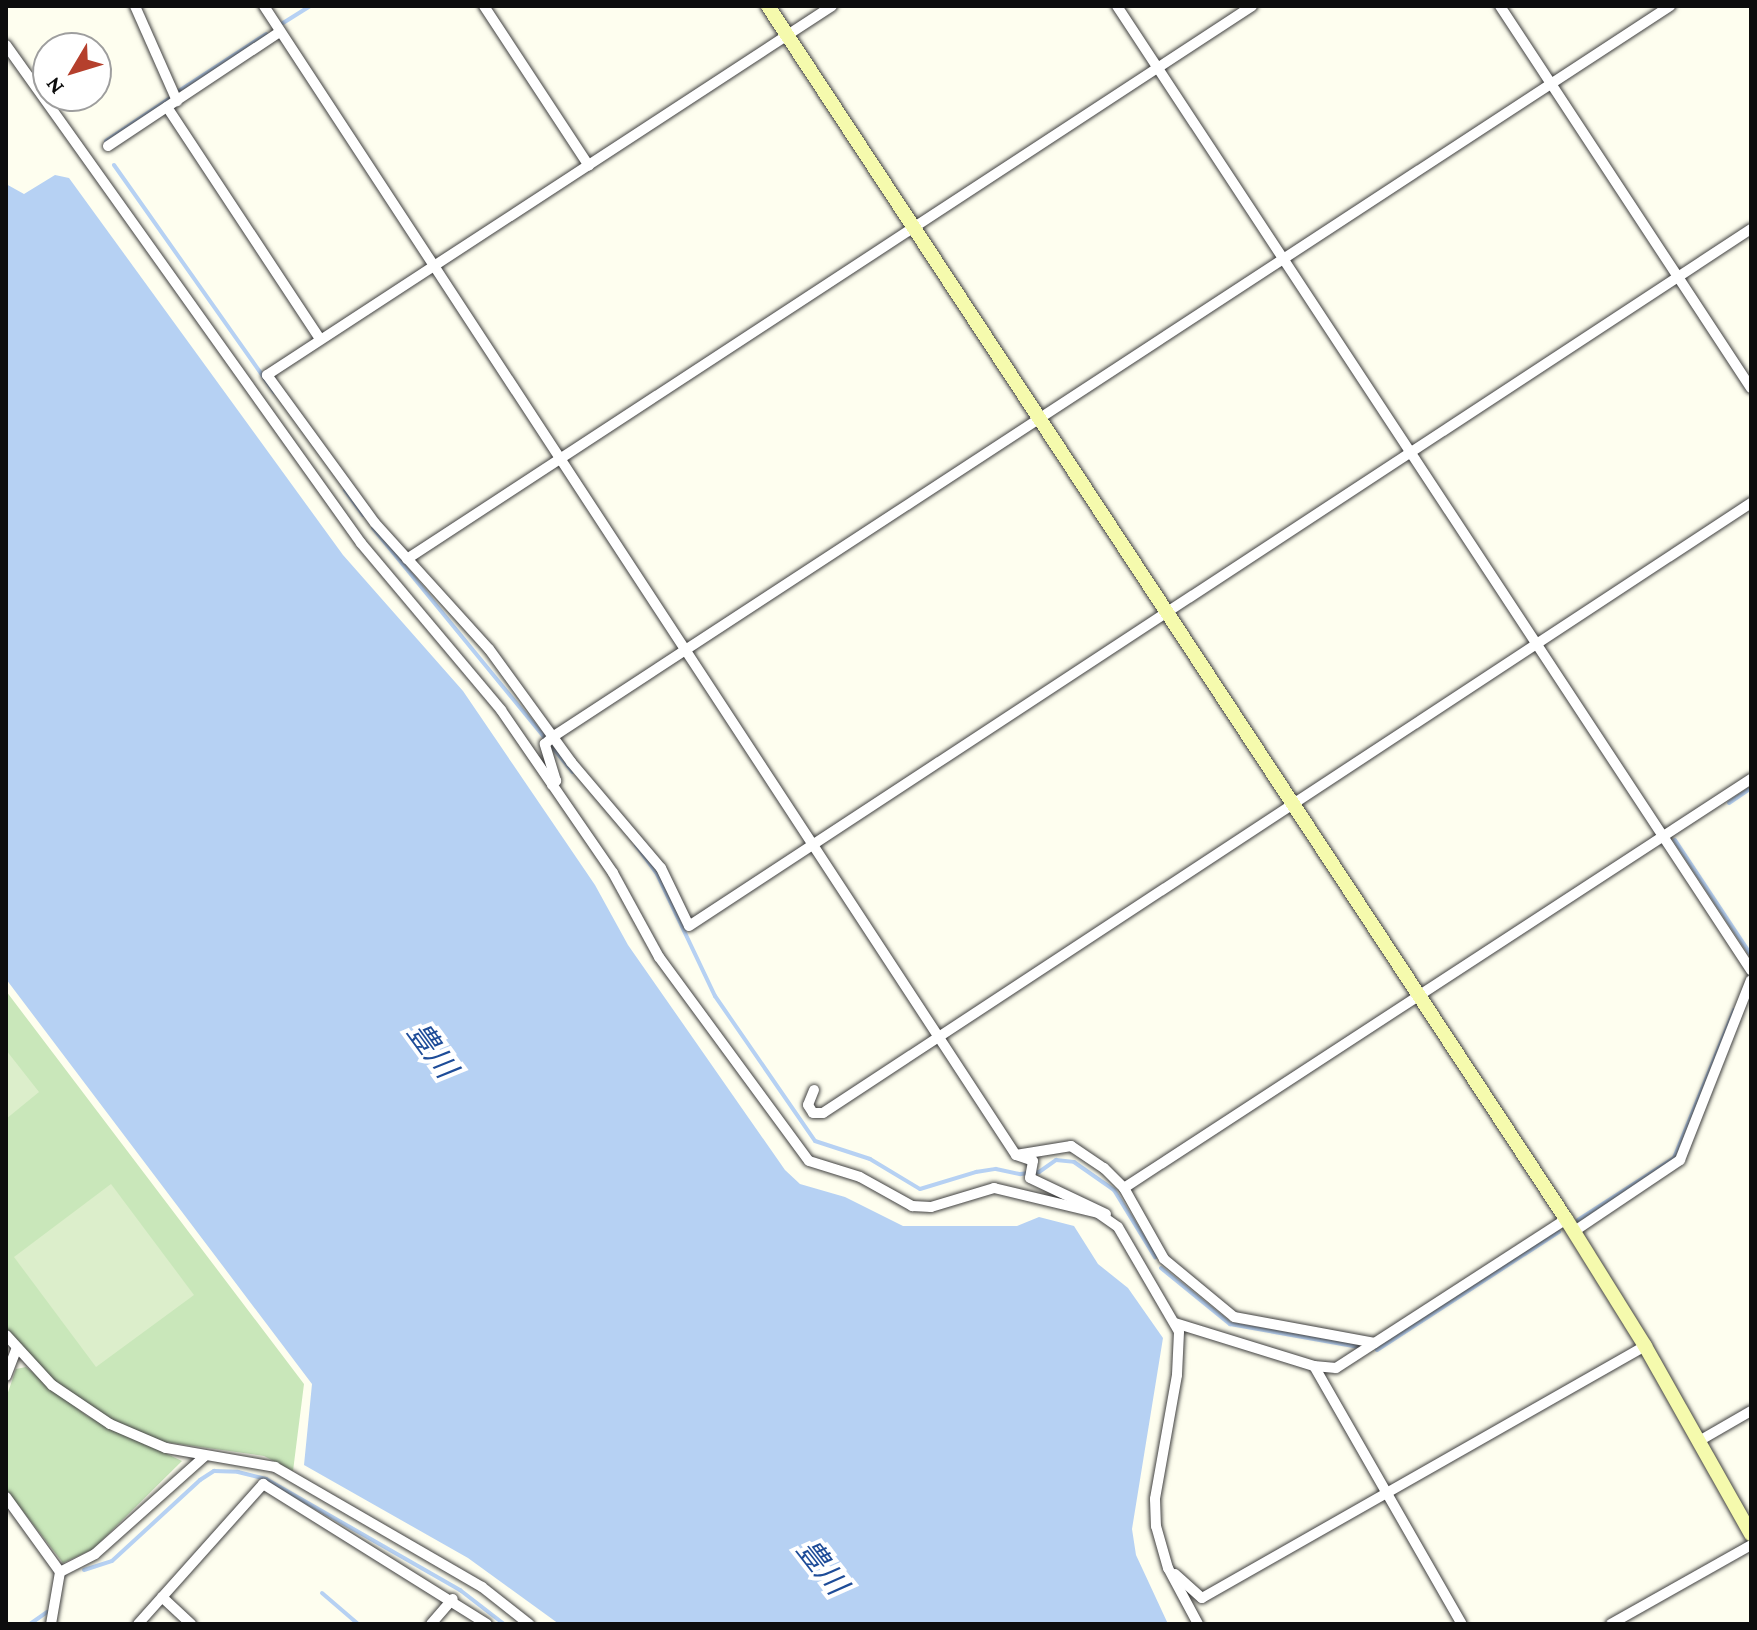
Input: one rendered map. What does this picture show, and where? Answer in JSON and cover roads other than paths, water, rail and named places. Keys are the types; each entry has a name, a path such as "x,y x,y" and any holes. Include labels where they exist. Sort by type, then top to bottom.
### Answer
{"street":[{"path":"135,6 177,101"},
{"path":"264,6 278,33 432,269 815,845 1016,1155 1033,1161 1031,1171 1101,1207 1175,1323 1180,1338 1177,1375 1155,1499 1156,1526 1168,1568 1198,1624"},
{"path":"484,6 589,166"},
{"path":"768,6 1569,1225 1645,1346 1751,1534"},
{"path":"832,6 267,375 407,559 489,649 549,740 661,868 689,926 1751,229"},
{"path":"1117,6 1751,970"},
{"path":"407,559 1252,6"},
{"path":"1500,6 1751,388"},
{"path":"549,740 1670,6"},
{"path":"108,146 278,33"},
{"path":"6,45 352,531 501,710 613,873 659,957 809,1161 860,1177 922,1208 994,1188 1110,1218"},
{"path":"167,107 320,339"},
{"path":"814,1090 808,1105 813,1113 823,1113 1751,503"},
{"path":"549,740 556,781 552,785"},
{"path":"1124,1188 1751,779"},
{"path":"1175,1323 1314,1366 1336,1368 1680,1160 1751,980"},
{"path":"1016,1155 1071,1146 1124,1188 1164,1259 1234,1317 1375,1343"},
{"path":"6,1335 16,1350 52,1385 110,1424 204,1457 275,1467 482,1587 529,1624"},
{"path":"1168,1568 1202,1598 1645,1346"},
{"path":"6,1376 16,1350"},
{"path":"1314,1366 1384,1496 1462,1624"},
{"path":"1699,1441 1751,1411"},
{"path":"60,1572 95,1554 204,1457"},
{"path":"138,1624 263,1484 453,1599 487,1624"},
{"path":"6,1497 60,1572 51,1624"},
{"path":"1611,1624 1751,1545"},
{"path":"162,1597 191,1624"},
{"path":"431,1624 453,1599"}],"water":[{"name":"豊川","path":"55,175 69,178 343,555 463,691 595,885 628,945 785,1170 800,1184 845,1197 903,1226 1017,1226 1039,1217 1074,1226 1098,1264 1128,1288 1163,1338 1132,1529 1136,1555 1168,1624 559,1624 468,1558 304,1465 312,1384 6,979 6,184 24,194"}],"waterway":[{"path":"283,23 310,6"},
{"path":"179,91 266,34"},
{"path":"106,141 170,98"},
{"path":"114,165 274,392"},
{"path":"345,490 363,515"},
{"path":"373,528 573,772"},
{"path":"1729,803 1751,788"},
{"path":"1675,840 1751,955"},
{"path":"636,845 657,874 715,996 815,1141 870,1159 920,1189 976,1172 996,1169 1020,1174 1039,1172 1056,1160 1074,1162 1114,1190 1155,1257"},
{"path":"1578,1220 1674,1158 1734,1010"},
{"path":"1377,1350 1559,1232"},
{"path":"1161,1268 1230,1324 1359,1347"},
{"path":"84,1570 112,1561 200,1480 214,1471 238,1472 266,1479 460,1590 504,1624"},
{"path":"322,1593 358,1624"},
{"path":"30,1624 47,1612"}]}
